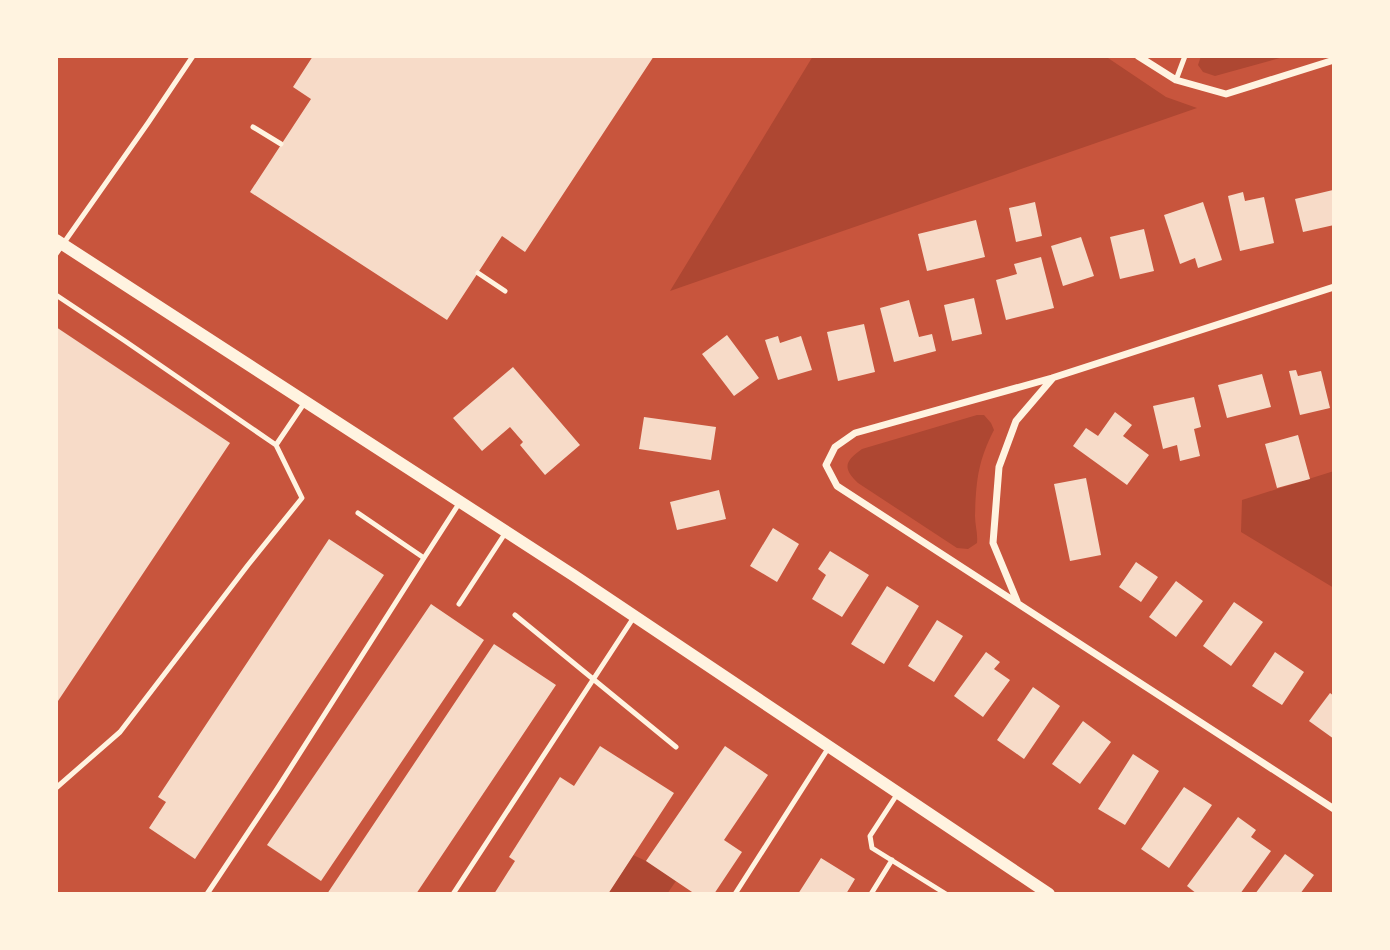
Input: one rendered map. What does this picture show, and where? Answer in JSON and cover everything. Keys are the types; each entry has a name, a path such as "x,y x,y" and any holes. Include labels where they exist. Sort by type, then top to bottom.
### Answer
{"street":[{"path":"1138,56 1176,80 1226,94 1334,60"},
{"path":"58,246 506,532 1049,894"},
{"path":"1334,287 1052,378 855,433 835,447 826,465 837,485 1334,809"},
{"path":"1018,603 993,543 999,467 1016,421 1052,378"}],"lane":[{"path":"58,246 148,123 193,56"},
{"path":"1176,80 1185,56"},
{"path":"253,127 281,144"},
{"path":"478,273 505,291"},
{"path":"56,296 276,445 302,498 120,732 56,789"},
{"path":"276,445 305,402"},
{"path":"207,894 460,502"},
{"path":"358,513 424,558"},
{"path":"458,604 506,532"},
{"path":"515,615 676,747"},
{"path":"453,894 634,617"},
{"path":"735,894 829,747"},
{"path":"898,793 870,836 872,848 946,894"},
{"path":"871,894 892,860"}],"shaded area":[{"path":"813,56 1105,56 1166,97 1197,108 670,291"},
{"path":"1201,56 1287,56 1215,76 1203,72 1198,65"},
{"path":"984,415 994,430 984,452 977,482 977,543 968,549 957,548 858,483 849,473 849,461 862,449"},
{"path":"1334,471 1334,588 1241,532 1242,500"},
{"path":"633,855 676,881 667,894 608,894"}],"building":[{"path":"313,56 654,56 525,252 502,236 447,320 250,192 311,99 293,87"},
{"path":"1333,190 1334,225 1303,232 1295,199"},
{"path":"1243,192 1245,201 1264,197 1274,243 1240,251 1228,196"},
{"path":"1035,202 1042,236 1016,242 1009,208"},
{"path":"1203,202 1222,260 1198,268 1195,258 1180,264 1164,215"},
{"path":"976,220 985,257 927,271 918,234"},
{"path":"1144,229 1154,271 1120,279 1110,237"},
{"path":"1081,237 1094,276 1063,286 1051,246"},
{"path":"1041,257 1054,308 1006,320 996,280 1017,274 1014,264"},
{"path":"974,298 982,334 952,341 944,305"},
{"path":"909,300 919,337 932,334 936,351 894,362 880,308"},
{"path":"864,324 875,372 838,381 827,332"},
{"path":"56,327 230,443 56,704"},
{"path":"727,335 759,378 734,396 702,354"},
{"path":"778,336 780,343 801,336 812,370 778,380 765,340"},
{"path":"513,367 580,445 545,475 520,445 523,442 510,427 482,451 453,418"},
{"path":"1296,370 1298,376 1321,371 1330,408 1300,415 1289,371"},
{"path":"1262,374 1271,407 1227,418 1218,385"},
{"path":"1194,397 1201,427 1194,429 1200,456 1180,461 1177,445 1163,449 1153,406"},
{"path":"1115,412 1132,425 1123,436 1149,455 1127,485 1073,446 1086,428 1098,436"},
{"path":"644,417 716,427 711,460 639,449"},
{"path":"1298,435 1310,479 1277,488 1265,444"},
{"path":"1086,478 1101,555 1070,561 1054,484"},
{"path":"719,490 726,519 677,530 670,502"},
{"path":"773,528 799,544 777,582 750,566"},
{"path":"329,539 384,575 195,859 149,828 166,802 158,797"},
{"path":"830,551 869,575 842,617 812,599 826,575 818,569"},
{"path":"1136,562 1158,577 1141,602 1119,587"},
{"path":"1176,581 1203,601 1176,637 1149,617"},
{"path":"887,586 919,606 884,664 851,644"},
{"path":"1234,602 1263,622 1231,666 1203,646"},
{"path":"431,604 484,640 321,881 267,845"},
{"path":"937,620 963,636 934,682 908,666"},
{"path":"494,644 556,685 416,894 327,894"},
{"path":"986,652 1000,662 994,669 1010,680 983,717 954,696"},
{"path":"1275,652 1304,672 1282,705 1252,686"},
{"path":"1033,687 1060,706 1024,759 997,740"},
{"path":"1330,693 1334,696 1334,739 1309,721"},
{"path":"1083,721 1111,742 1080,784 1052,764"},
{"path":"600,746 674,793 608,894 494,894 515,861 509,857 560,777 574,786"},
{"path":"725,746 768,775 724,840 742,852 714,894 695,894 646,861"},
{"path":"1133,754 1159,771 1125,825 1098,809"},
{"path":"1184,787 1212,805 1169,868 1141,849"},
{"path":"1238,817 1256,830 1251,837 1271,851 1240,894 1197,894 1187,886"},
{"path":"1285,854 1314,875 1300,894 1255,894"},
{"path":"821,858 855,879 846,894 798,894"}]}
